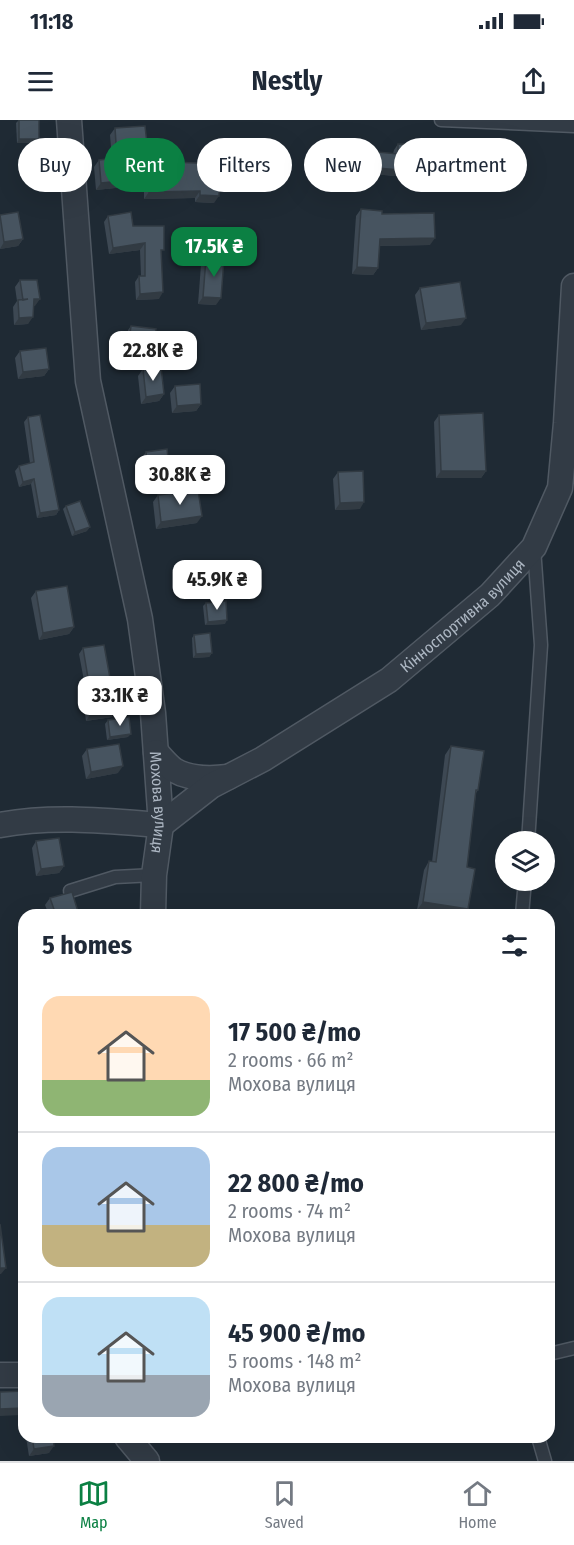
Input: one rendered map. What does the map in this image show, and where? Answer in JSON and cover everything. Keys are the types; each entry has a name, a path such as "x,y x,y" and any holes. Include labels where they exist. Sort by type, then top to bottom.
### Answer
{"street":[{"name":"Мохова вулиця","path":"69,120 88,381 140,618 153,713 161,825 154,875 153,909"},
{"name":"Кінноспортивна вулиця","path":"161,825 211,786 263,759 389,680 490,595 534,547 560,488 574,286"},
{"path":"156,752 174,770 192,776 212,779 230,776"},
{"path":"0,825 14,822 89,819 161,825"},
{"path":"0,1375 18,1375"},
{"path":"132,1443 147,1461"}],"lane":[{"path":"441,120 574,126"},
{"path":"529,831 541,645 534,547"},
{"path":"70,891 115,878 154,875"},
{"path":"523,909 524,891"},
{"path":"555,1353 574,1348"},
{"path":"540,1443 545,1461"}],"building":[{"path":"19,120 39,120 39,138 19,138"},
{"path":"145,126 146,138 116,138 115,128"},
{"path":"382,152 394,154 394,169 382,168"},
{"path":"104,159 104,183 101,183 99,160"},
{"path":"185,163 197,163 197,191 185,191"},
{"path":"200,192 219,192 219,196 200,195"},
{"path":"361,209 382,211 382,214 434,213 435,238 380,239 378,268 357,267"},
{"path":"18,212 23,239 4,242 0,215"},
{"path":"131,212 133,226 164,226 164,250 161,250 163,292 140,294 139,276 145,276 145,243 113,248 108,216"},
{"path":"206,258 224,259 221,298 203,297"},
{"path":"20,280 37,280 40,299 34,299 33,317 19,318 18,300 23,300"},
{"path":"460,282 466,318 426,323 420,288"},
{"path":"131,326 156,329 153,346 129,342"},
{"path":"46,348 49,369 23,372 20,351"},
{"path":"161,367 164,394 146,397 143,369"},
{"path":"200,384 201,404 177,406 175,386"},
{"path":"483,413 486,471 441,471 439,415"},
{"path":"40,415 59,510 40,513 34,479 23,482 19,466 34,462 28,417"},
{"path":"167,449 170,476 149,478 146,452"},
{"path":"363,471 364,502 340,503 338,472"},
{"path":"198,490 202,516 161,522 158,495"},
{"path":"80,501 90,527 75,532 66,506"},
{"path":"67,586 74,627 43,633 36,591"},
{"path":"226,601 227,620 208,622 206,603"},
{"path":"210,633 212,653 196,654 194,635"},
{"path":"104,645 116,711 90,715 86,685 89,684 83,648"},
{"path":"129,717 131,734 110,737 108,720"},
{"path":"119,744 123,766 91,772 87,749"},
{"path":"451,746 484,751 478,790 476,790 467,867 475,869 468,909 423,902 429,861 436,862"},
{"path":"59,838 64,866 41,869 36,841"},
{"path":"72,892 77,909 54,909 50,898"},
{"path":"0,1224 6,1268 0,1268"},
{"path":"18,1391 18,1408 0,1409 0,1392"},
{"path":"33,1443 54,1443 54,1446 34,1449"}]}
